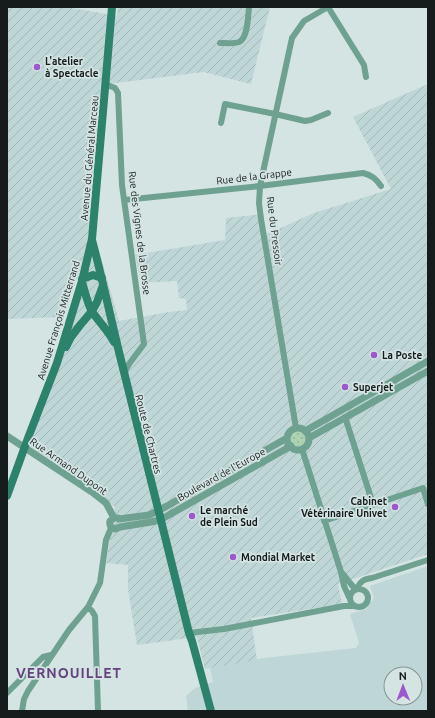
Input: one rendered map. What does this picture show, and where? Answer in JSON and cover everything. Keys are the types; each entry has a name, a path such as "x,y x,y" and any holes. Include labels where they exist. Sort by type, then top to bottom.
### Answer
{"main road":[{"name":"Avenue du Général Marceau","path":"92,239 112,7"},
{"name":"Avenue François Mitterrand","path":"7,496 57,363 82,280 92,239"},
{"name":"Route de Chartres","path":"92,239 208,711"},
{"path":"57,363 71,337 92,311 98,302 103,281 93,275 82,280 87,301 92,311 110,336 119,353"},
{"path":"71,316 75,322 81,324 89,322 102,325"},
{"name":"Route de Chartres","path":"203,689 211,711"}],"street":[{"path":"220,42 238,43 242,40 246,34 249,7"},
{"path":"328,7 364,65 366,77"},
{"name":"Rue du Pressoir","path":"296,428 261,219 260,186 292,38 304,22 328,7"},
{"name":"Rue des Vignes de la Brosse","path":"105,84 115,88 118,93 122,185 144,344 124,373"},
{"path":"221,123 225,104 305,121 328,113"},
{"name":"Rue de la Grappe","path":"124,200 260,186 363,173 370,174 376,178 382,186"},
{"path":"296,428 305,430 428,361"},
{"path":"309,438 428,371"},
{"path":"345,417 373,504"},
{"name":"Boulevard de l'Europe","path":"159,515 198,489 287,438 290,432 296,428"},
{"path":"287,438 291,446 296,449 302,449 307,444 309,438 305,430"},
{"name":"Rue Armand Dupont","path":"7,436 103,500 117,518"},
{"name":"Boulevard de l'Europe","path":"159,515 202,496 291,446"},
{"path":"302,449 341,572 344,586 351,601 358,608 364,606 368,595 364,590 356,589 341,572"},
{"path":"324,520 423,488 428,504"},
{"path":"198,489 202,496"},
{"path":"22,711 24,699 28,691 51,655 88,607 100,583 106,540 111,528 110,521 117,518 159,515"},
{"path":"111,528 115,529 151,522 159,515"},
{"path":"117,518 121,522 120,527"},
{"path":"189,633 224,629 344,606 351,601 352,592 365,579 428,560"},
{"path":"364,590 372,578"},
{"path":"88,607 95,616 98,711"},
{"path":"7,693 43,657 51,655"}],"shaded area":[{"path":"7,7 66,7 117,16 118,7 270,7 251,84 204,72 116,83 101,83 88,246 64,317 7,319"},
{"path":"428,84 428,554 338,584 342,604 251,618 257,660 205,669 197,637 137,645 128,589 128,565 106,563 115,507 30,446 91,259 101,258 119,321 187,310 186,299 179,298 177,281 141,283 135,255 225,240 226,218 263,214 266,234 314,213 391,189 353,117"},
{"path":"428,566 428,711 188,711 186,696 195,688 213,682 210,668 264,658 356,648 359,643 350,614 366,609 374,598 370,586"}],"green space":[{"path":"295,431 301,431 306,436 304,445 301,447 295,447 290,442 290,436"}],"place":[{"name":"L'atelier à Spectacle","path":"37,67"},
{"name":"La Poste","path":"374,355"},
{"name":"Superjet","path":"345,387"},
{"name":"Cabinet Vétérinaire Univet","path":"395,507"},
{"name":"Le marché de Plein Sud","path":"192,516"},
{"name":"Mondial Market","path":"233,557"}],"district":[{"name":"VERNOUILLET","path":"69,673"}]}
